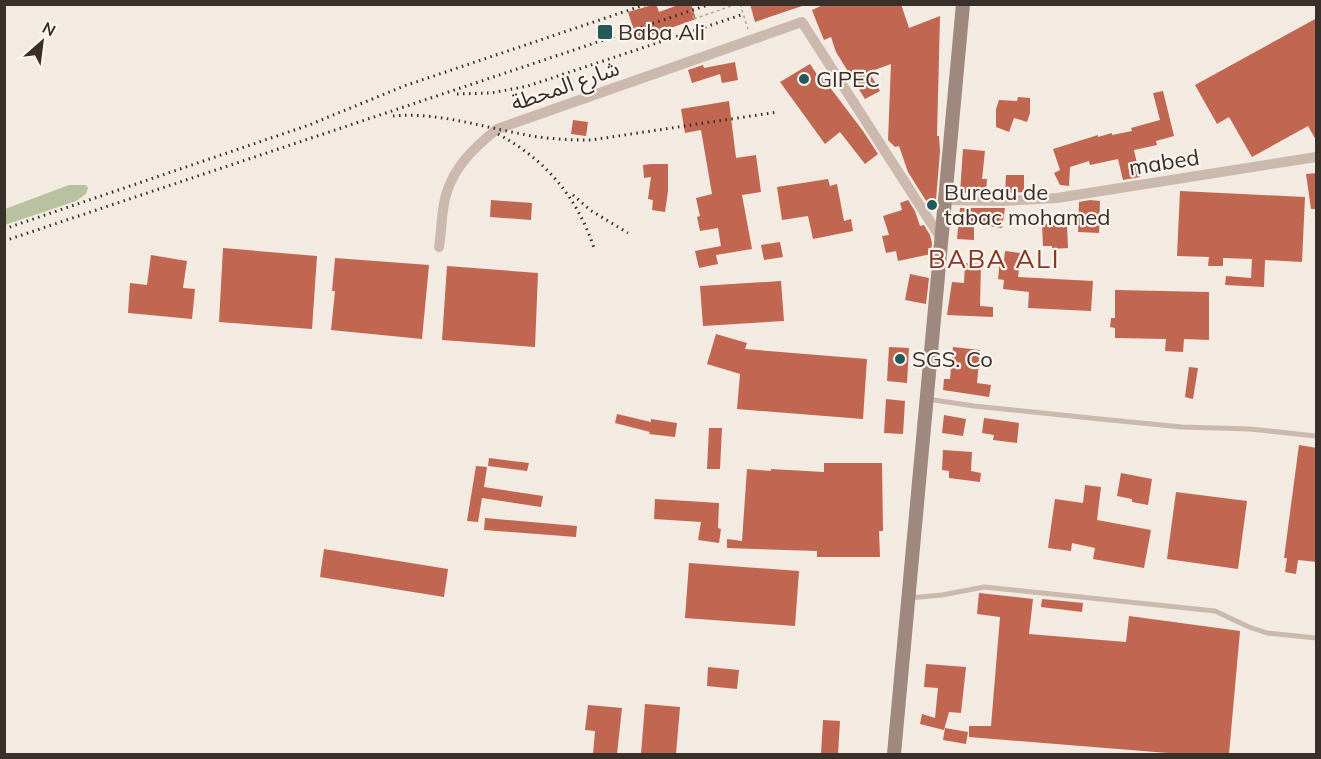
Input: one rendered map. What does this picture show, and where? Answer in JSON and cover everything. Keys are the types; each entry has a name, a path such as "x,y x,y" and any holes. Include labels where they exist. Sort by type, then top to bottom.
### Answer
{"main road":[{"path":"894,754 963,4"}],"street":[{"name":"شارع المحطة","path":"440,247 446,195 459,168 472,149 497,129 802,22 942,240"},
{"name":"mabed","path":"945,200 1004,201 1057,198 1317,157"}],"lane":[{"path":"927,399 1100,420 1182,427 1250,429 1317,436"},
{"path":"909,598 942,596 984,587 1215,611 1267,633 1317,638"}],"path":[{"path":"689,4 694,19 739,4 751,40"}],"green space":[{"path":"69,185 86,185 88,188 86,194 76,201 5,225 5,209"}],"building":[{"path":"656,4 659,12 681,4 691,4 696,19 637,40 628,12"},
{"path":"750,4 802,4 802,6 755,22"},
{"path":"825,4 901,4 909,28 940,16 937,136 939,136 940,151 936,200 928,204 908,172 899,146 895,147 888,140 891,64 869,72 880,91 865,99 836,52 831,37 824,40 812,10"},
{"path":"1317,18 1317,142 1308,126 1252,157 1229,117 1217,124 1195,85"},
{"path":"735,62 738,80 722,83 720,74 692,83 688,70 703,65 704,68"},
{"path":"810,64 863,131 878,154 865,164 840,132 825,144 780,82"},
{"path":"1163,91 1174,136 1156,141 1157,145 1134,150 1140,177 1123,180 1118,159 1090,165 1089,161 1070,167 1069,186 1060,185 1054,173 1060,170 1053,149 1098,135 1098,137 1132,131 1131,128 1160,120 1153,93"},
{"path":"1018,97 1030,98 1030,113 1027,122 1014,118 1009,132 996,127 996,109 999,100 1017,101"},
{"path":"729,101 736,158 756,155 761,192 742,195 752,249 716,255 718,264 699,268 695,251 721,246 718,228 700,231 697,217 700,216 696,198 712,194 701,130 685,133 681,109"},
{"path":"573,120 588,122 586,136 571,134"},
{"path":"963,149 985,151 982,179 987,179 986,192 960,193"},
{"path":"668,164 665,212 652,210 653,200 648,199 651,177 644,178 643,165"},
{"path":"1317,173 1317,209 1311,209 1306,174"},
{"path":"1006,175 1024,175 1024,192 1005,193"},
{"path":"828,179 830,186 837,184 844,221 851,219 853,231 813,239 808,216 782,220 777,187"},
{"path":"1180,191 1305,197 1302,262 1265,260 1264,287 1225,285 1226,276 1251,278 1252,259 1223,258 1223,266 1208,266 1209,257 1177,256"},
{"path":"491,200 532,203 531,220 490,217"},
{"path":"908,200 920,226 924,225 930,235 931,254 898,261 896,251 886,253 882,236 889,235 883,216 902,210 900,203"},
{"path":"1100,201 1099,233 1078,232 1079,202"},
{"path":"960,208 1005,208 1002,228 974,224 974,240 957,239"},
{"path":"1056,223 1056,227 1067,226 1068,248 1052,249 1052,246 1043,246 1042,224"},
{"path":"780,242 783,257 764,260 761,245"},
{"path":"223,248 317,256 312,329 219,322"},
{"path":"1005,251 1021,253 1018,277 1093,281 1091,311 1028,308 1029,292 1003,289 1004,280 998,279 1000,260 1004,260"},
{"path":"151,255 187,261 183,288 195,289 192,319 128,313 130,283 147,285"},
{"path":"335,258 429,265 422,339 331,330 335,291 332,291"},
{"path":"965,263 981,264 980,306 993,307 993,317 947,315 952,282 964,283"},
{"path":"447,266 538,273 535,347 442,340"},
{"path":"910,274 929,278 926,304 905,300"},
{"path":"781,281 784,321 703,326 700,286"},
{"path":"1115,290 1209,292 1209,340 1184,339 1183,352 1165,351 1166,339 1115,338 1115,328 1110,327 1111,318 1115,318"},
{"path":"716,334 747,343 745,349 867,359 863,419 737,409 740,374 707,364"},
{"path":"889,347 909,348 907,383 887,381"},
{"path":"953,347 980,350 977,383 991,385 989,397 943,390 944,379 950,379"},
{"path":"1189,367 1198,368 1193,399 1185,397"},
{"path":"886,399 905,401 903,434 884,433"},
{"path":"617,414 651,422 651,419 677,423 675,437 649,434 650,432 615,423"},
{"path":"944,415 966,419 963,436 942,433"},
{"path":"984,418 1019,423 1017,443 993,440 994,435 982,433"},
{"path":"709,428 722,428 720,469 707,469"},
{"path":"1299,445 1317,448 1317,562 1298,560 1296,574 1285,572 1287,558 1284,558"},
{"path":"943,450 972,452 971,471 981,473 980,482 949,478 949,471 942,470"},
{"path":"489,458 529,463 527,471 488,466"},
{"path":"824,463 882,463 883,531 879,531 880,557 817,557 817,551 727,548 727,539 742,541 747,469 824,472"},
{"path":"476,466 487,467 484,487 543,496 541,507 482,498 478,522 467,521"},
{"path":"1121,473 1152,479 1148,505 1117,496"},
{"path":"1085,485 1101,487 1097,520 1151,530 1144,568 1093,559 1095,548 1072,543 1071,551 1048,548 1055,499 1083,503"},
{"path":"1176,492 1247,501 1238,569 1167,559"},
{"path":"655,499 719,503 718,528 721,529 719,543 698,540 701,522 654,519"},
{"path":"485,518 577,526 576,537 484,530"},
{"path":"324,549 448,569 444,597 320,577"},
{"path":"689,563 799,571 795,626 685,618"},
{"path":"979,593 1033,599 1029,634 1126,642 1129,616 1240,631 1229,754 1180,754 969,737 969,726 991,726 1000,617 977,614"},
{"path":"1042,599 1083,603 1082,612 1041,607"},
{"path":"926,664 966,667 961,713 949,712 944,730 920,724 922,714 935,718 938,688 924,687"},
{"path":"708,667 739,670 737,689 707,686"},
{"path":"645,704 680,707 676,754 641,754"},
{"path":"588,705 622,708 617,754 593,754 595,731 585,730"},
{"path":"823,720 840,721 838,754 821,754"},
{"path":"945,728 968,732 966,744 943,740"}],"railway":[{"path":"4,229 309,125 404,86 647,4"},
{"path":"4,241 711,4"},
{"path":"457,94 491,93 528,86 741,15"},
{"path":"393,116 426,116 458,120 539,137 591,140 778,112"},
{"path":"498,134 531,156 558,182 579,212 594,248"},
{"path":"573,195 590,210 628,233"}],"place":[{"name":"Baba Ali","path":"605,32"},
{"name":"GIPEC","path":"804,79"},
{"name":"Bureau de tabac mohamed","path":"932,205"},
{"name":"SGS. Co","path":"900,359"}],"district":[{"name":"BABA ALI","path":"994,258"}]}
